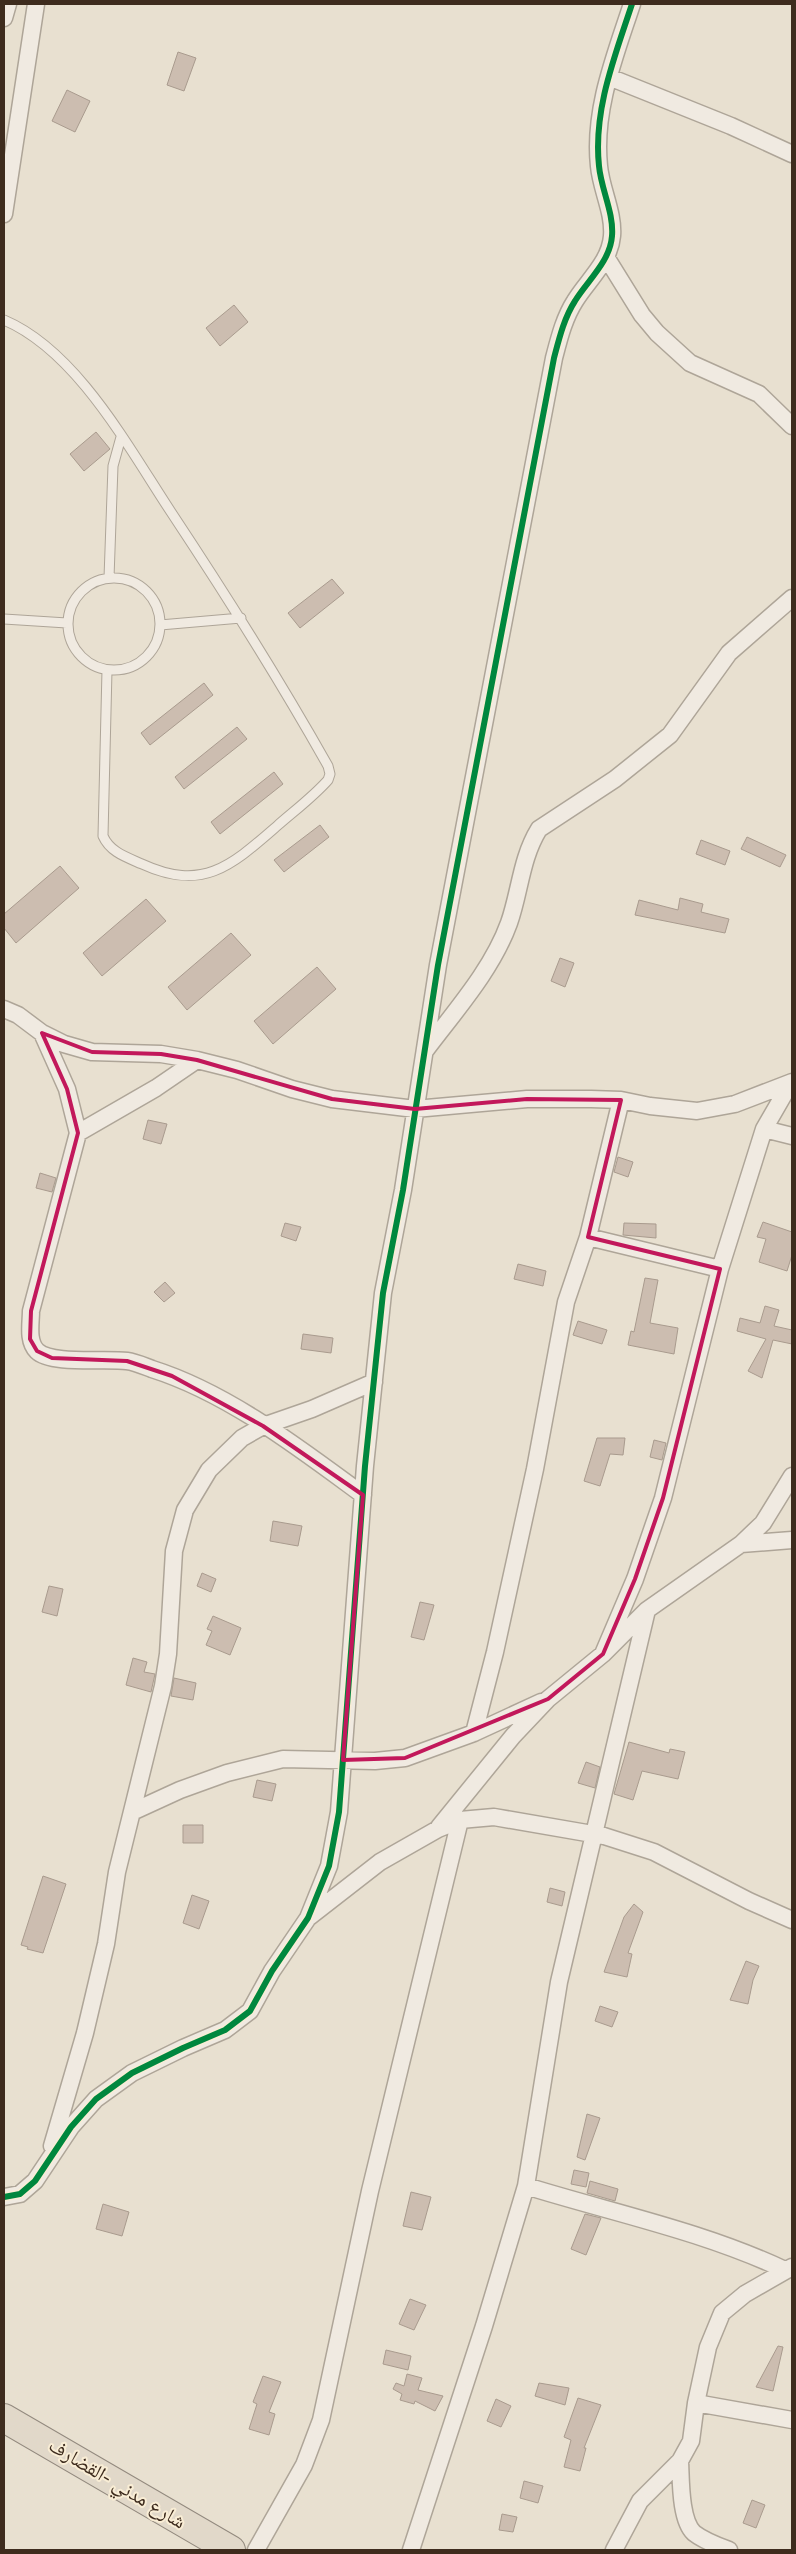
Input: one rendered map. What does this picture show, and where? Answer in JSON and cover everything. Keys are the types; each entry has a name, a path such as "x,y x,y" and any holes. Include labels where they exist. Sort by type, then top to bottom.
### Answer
{"highway":[{"name":"شارع مدني -القضارف","path":"4,2418 231,2550"}],"street":[{"path":"4,18 8,4"},
{"path":"4,214 36,4"},
{"path":"4,2197 20,2194 35,2181 71,2127 96,2099 132,2073 225,2030 250,2011 272,1971 308,1918 329,1866 339,1812 364,1495 383,1293 403,1190 424,1052 492,675 554,358 559,338 575,301 606,257 612,237 599,167 598,151 602,108 609,77 632,4"},
{"path":"609,77 731,126 792,154"},
{"path":"606,257 642,316 657,333 690,363 760,394 792,426"},
{"path":"424,1052 492,959 509,923 522,868 531,842 539,830 614,779 670,735 729,653 792,598"},
{"path":"4,1009 18,1015 42,1033 64,1044 92,1052 161,1054 197,1060 332,1099 415,1109 527,1099 621,1100 650,1106 697,1111 735,1104 791,1083"},
{"path":"42,1033 66,1089 78,1133 32,1311 30,1339 37,1351 52,1358 127,1361 172,1376 211,1394 264,1426 364,1495"},
{"path":"78,1133 156,1088 197,1060"},
{"path":"603,1654 635,1579 663,1498 720,1269 764,1129 791,1083"},
{"path":"474,1733 495,1652 531,1488 566,1302 588,1237 621,1100"},
{"path":"764,1129 792,1136"},
{"path":"588,1237 720,1269"},
{"path":"47,2164 85,2033 106,1944 117,1872 146,1746 163,1686 168,1654 174,1552 185,1510 209,1470 242,1438 264,1426 312,1409 374,1382"},
{"path":"438,1828 513,1736 548,1700 603,1654 647,1610 741,1544 763,1523 792,1476"},
{"path":"741,1544 792,1540"},
{"path":"411,2550 484,2326 526,2186 559,1982 647,1610"},
{"path":"132,1812 180,1790 227,1774 283,1759 375,1762 405,1758 474,1733 548,1700"},
{"path":"308,1918 380,1862 438,1828 460,1820 494,1817 595,1835 654,1852 792,1920"},
{"path":"256,2550 304,2465 321,2420 370,2190 460,1820"},
{"path":"526,2186 606,2211 659,2222 745,2251 789,2269"},
{"path":"614,2550 640,2501 680,2461 691,2441 696,2403 708,2348 722,2313 745,2294 789,2269"},
{"path":"696,2403 792,2420"},
{"path":"680,2461 683,2505 689,2525 694,2532 729,2550"}],"lane":[{"path":"4,320 34,336 53,351 74,374 122,437 241,618 328,766 330,774 328,780 240,858 221,870 199,877 183,877 160,872 120,854 107,845 102,825 107,670"},
{"path":"109,578 113,466 122,437"},
{"path":"109,578 124,579 137,585 149,595 158,609 160,625 157,642 147,656 132,666 107,670 87,661 75,649 69,637 67,623 80,595 98,581 109,578"},
{"path":"160,625 241,618"},
{"path":"4,619 67,623"}],"highlighted area":[{"path":"42,1033 92,1052 161,1054 197,1060 332,1099 415,1109 527,1099 621,1100 588,1237 720,1269 663,1498 635,1579 603,1654 548,1699 405,1758 343,1760 363,1495 263,1426 172,1376 127,1361 52,1358 37,1351 30,1339 31,1311 78,1133 67,1089"}],"building":[{"path":"178,52 196,58 184,91 167,85"},
{"path":"67,90 90,101 75,132 52,121"},
{"path":"234,305 248,322 220,346 206,328"},
{"path":"96,432 110,449 84,471 70,454"},
{"path":"332,579 344,593 300,628 288,613"},
{"path":"204,683 213,695 150,745 141,733"},
{"path":"237,727 247,739 184,789 175,777"},
{"path":"274,772 283,784 220,834 211,822"},
{"path":"320,825 329,837 284,872 274,860"},
{"path":"747,837 786,855 780,867 741,849"},
{"path":"701,840 730,851 725,865 696,854"},
{"path":"60,866 79,888 16,943 4,928 4,914"},
{"path":"680,898 703,904 701,912 729,919 725,933 635,915 639,900 678,910"},
{"path":"146,899 166,921 102,976 83,953"},
{"path":"231,933 251,955 187,1010 168,987"},
{"path":"560,958 574,963 565,987 551,981"},
{"path":"317,967 336,989 273,1044 254,1021"},
{"path":"148,1120 167,1124 161,1144 143,1139"},
{"path":"618,1157 633,1162 628,1177 614,1172"},
{"path":"40,1173 56,1178 52,1192 36,1188"},
{"path":"763,1222 792,1232 792,1255 787,1271 759,1262 766,1239 757,1237"},
{"path":"285,1223 301,1227 296,1241 281,1236"},
{"path":"624,1223 656,1224 656,1238 623,1235"},
{"path":"518,1264 546,1271 543,1286 514,1279"},
{"path":"645,1278 658,1280 650,1323 678,1328 674,1354 628,1345 631,1331 634,1332"},
{"path":"165,1282 175,1293 164,1302 154,1292"},
{"path":"765,1306 779,1310 774,1326 792,1330 792,1344 773,1340 762,1378 748,1371 766,1339 737,1331 740,1318 760,1323"},
{"path":"578,1321 607,1330 602,1344 573,1335"},
{"path":"303,1334 333,1338 331,1353 301,1349"},
{"path":"597,1438 625,1438 623,1455 610,1454 600,1486 584,1481"},
{"path":"654,1440 666,1443 662,1460 650,1457"},
{"path":"273,1521 302,1526 298,1546 270,1541"},
{"path":"202,1573 216,1579 211,1592 197,1586"},
{"path":"49,1586 63,1589 57,1616 42,1612"},
{"path":"420,1602 434,1605 424,1640 411,1637"},
{"path":"213,1616 241,1628 230,1655 206,1645 212,1631 207,1629"},
{"path":"133,1658 147,1662 144,1672 155,1674 151,1692 126,1685"},
{"path":"174,1678 196,1683 193,1700 171,1696"},
{"path":"629,1742 669,1753 670,1749 685,1752 678,1779 642,1771 633,1800 614,1794"},
{"path":"586,1762 600,1767 595,1788 578,1783"},
{"path":"257,1780 276,1784 272,1801 253,1797"},
{"path":"183,1825 203,1825 203,1843 183,1843"},
{"path":"43,1876 66,1884 43,1953 27,1949 28,1947 21,1945"},
{"path":"550,1888 565,1892 562,1906 547,1902"},
{"path":"192,1895 209,1901 199,1929 183,1923"},
{"path":"634,1904 643,1912 628,1953 632,1954 627,1977 604,1972 624,1917"},
{"path":"746,1961 759,1966 753,1980 748,2004 730,2000"},
{"path":"600,2006 618,2012 612,2027 595,2021"},
{"path":"587,2114 600,2118 585,2160 577,2157"},
{"path":"574,2170 589,2173 586,2187 571,2184"},
{"path":"590,2181 618,2189 615,2201 587,2193"},
{"path":"411,2192 431,2197 422,2230 403,2226"},
{"path":"103,2204 129,2212 122,2236 96,2229"},
{"path":"585,2214 601,2218 586,2255 571,2249"},
{"path":"410,2299 426,2305 414,2330 399,2324"},
{"path":"778,2346 783,2347 773,2391 756,2387"},
{"path":"386,2350 411,2356 408,2370 383,2364"},
{"path":"407,2374 422,2378 418,2390 443,2396 435,2411 415,2401 414,2404 400,2400 402,2394 393,2389 396,2383 404,2386"},
{"path":"263,2376 281,2382 269,2412 275,2414 269,2435 249,2429 257,2404 253,2402"},
{"path":"539,2383 569,2388 565,2405 535,2396"},
{"path":"578,2398 601,2405 584,2448 586,2448 580,2471 564,2467 571,2440 564,2437"},
{"path":"496,2399 511,2406 501,2427 487,2421"},
{"path":"524,2481 543,2486 538,2503 520,2498"},
{"path":"752,2500 765,2505 756,2528 743,2523"},
{"path":"502,2514 517,2517 513,2532 499,2530"}],"cycle path":[{"path":"4,2197 20,2194 35,2181 71,2127 96,2099 132,2073 225,2030 250,2011 272,1971 308,1918 329,1866 339,1812 365,1466 383,1293 403,1190 438,965 554,358 568,314 603,263 612,236 611,219 599,166 599,124 607,84 632,4"}]}
